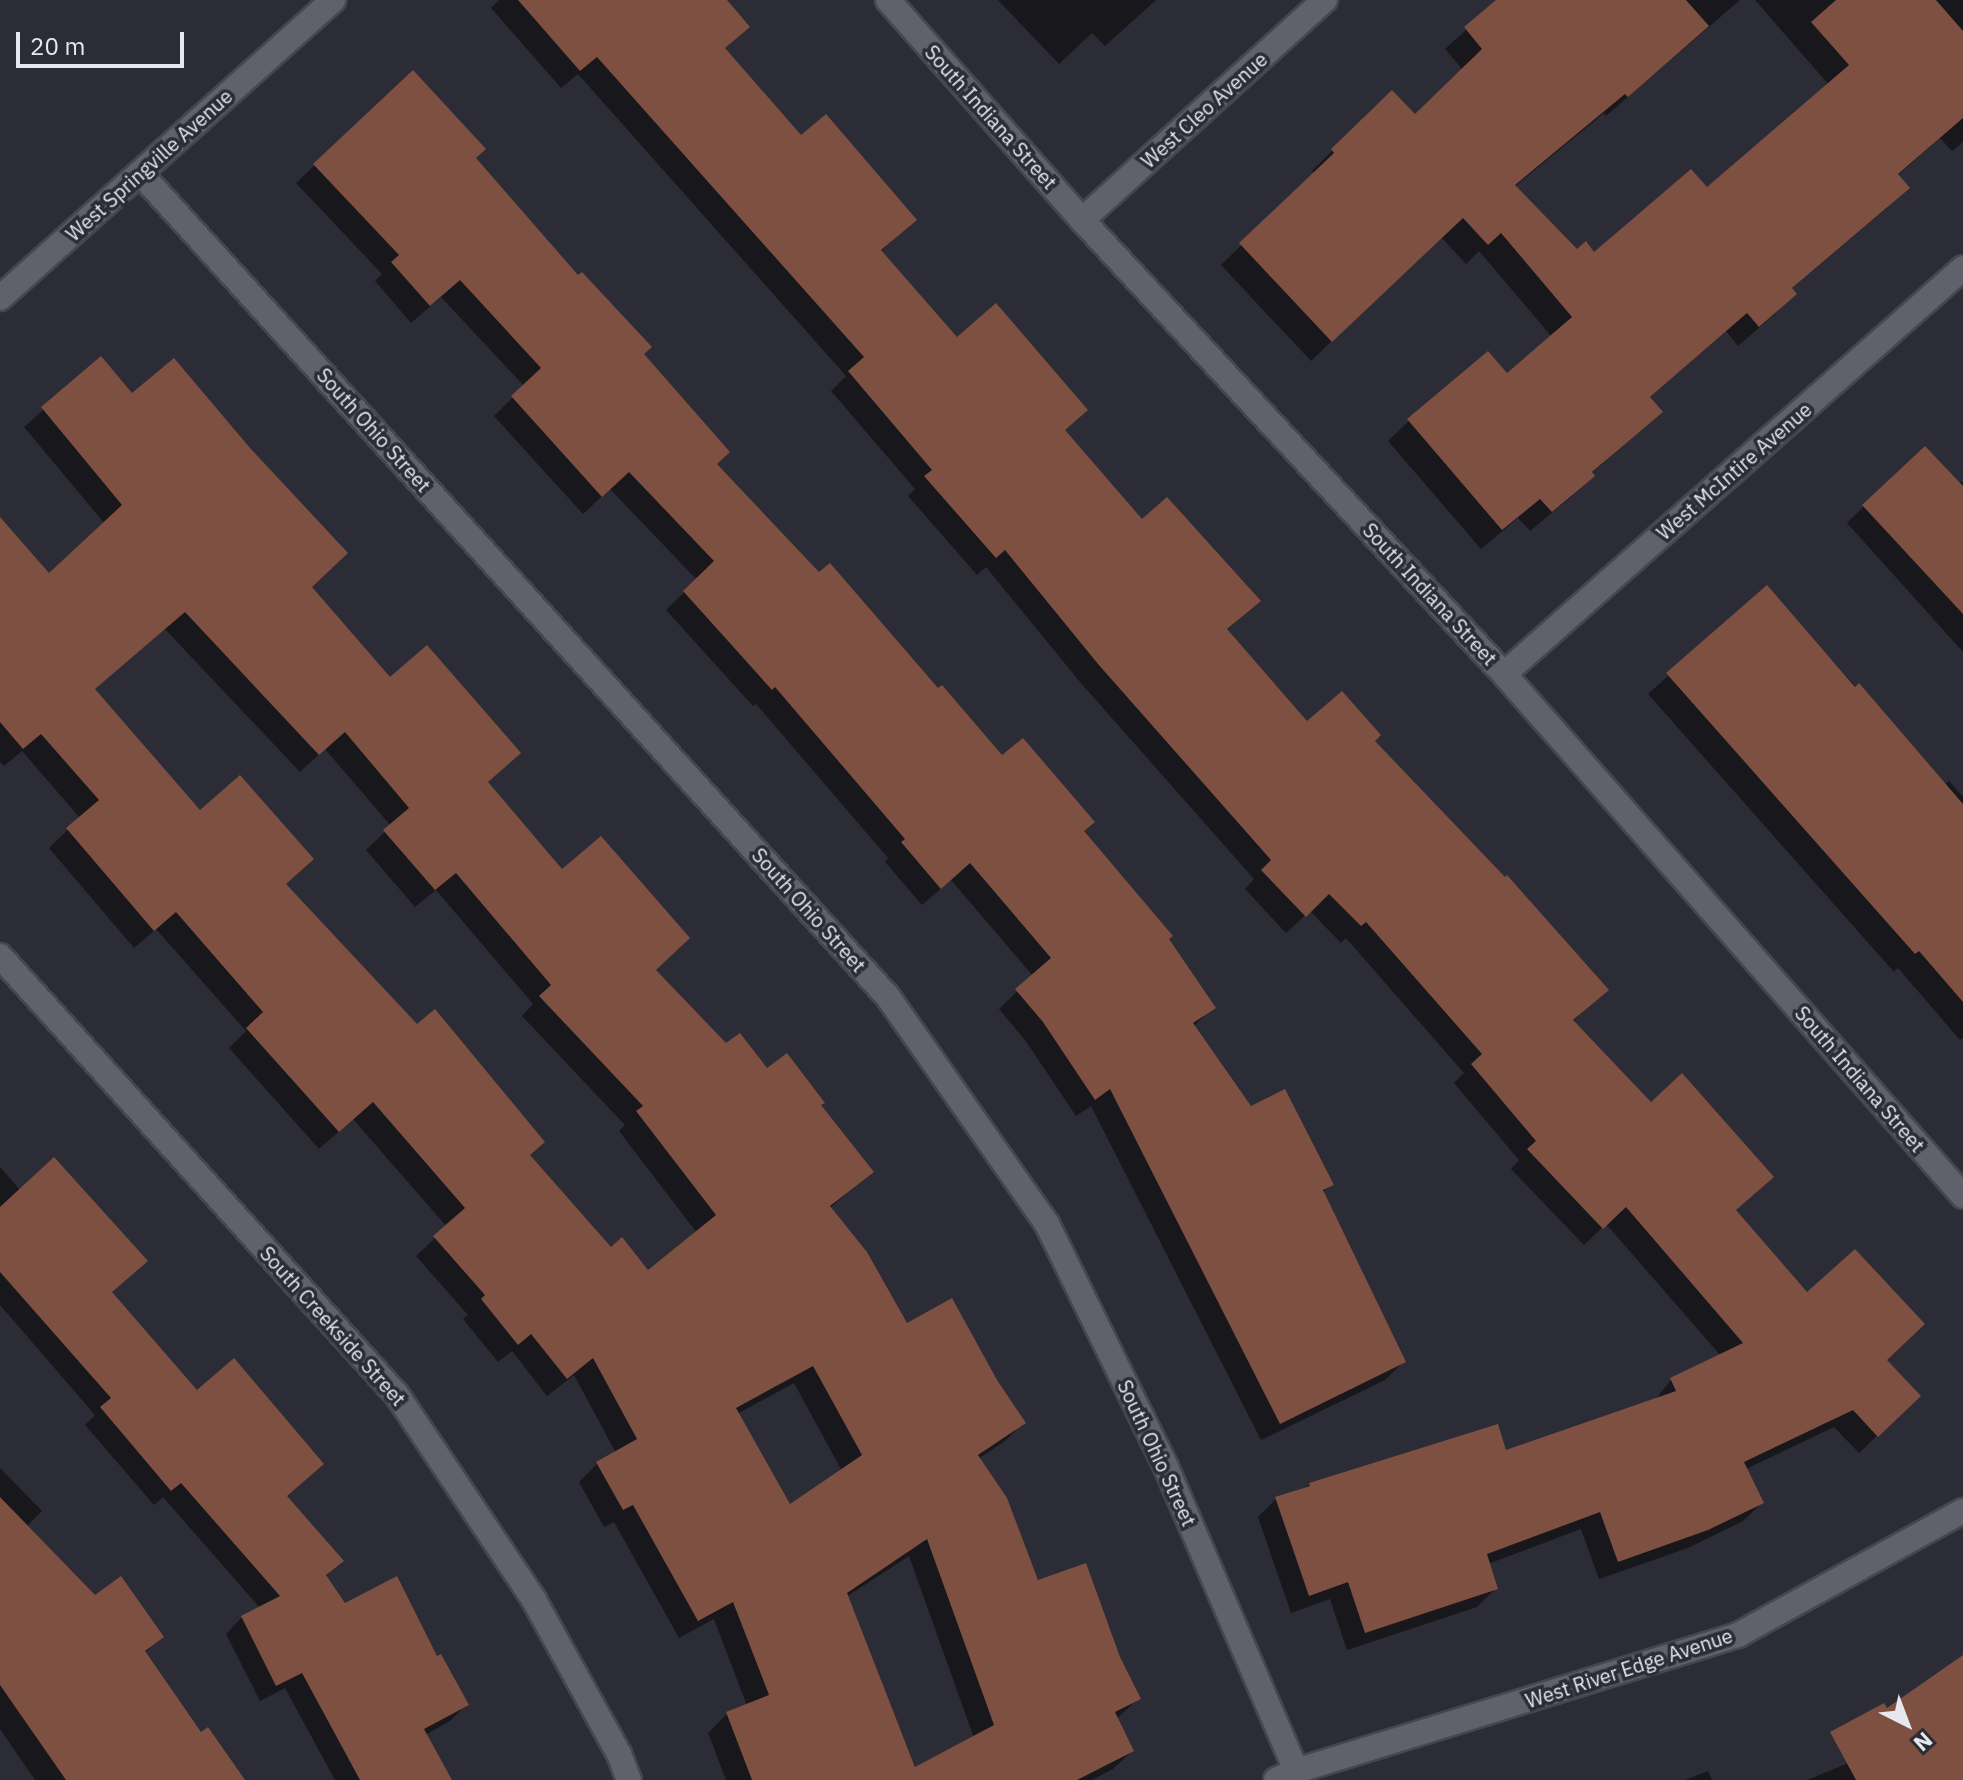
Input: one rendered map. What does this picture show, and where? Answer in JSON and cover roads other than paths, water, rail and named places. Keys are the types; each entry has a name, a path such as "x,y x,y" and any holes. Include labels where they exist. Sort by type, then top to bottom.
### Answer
{"street":[{"name":"West Springville Avenue","path":"0,298 333,0"},
{"name":"South Indiana Street","path":"888,0 1082,220 1504,674 1963,1196"},
{"name":"West Cleo Avenue","path":"1082,220 1325,0"},
{"name":"South Ohio Street","path":"140,173 888,997 1047,1224 1166,1467 1286,1775"},
{"name":"West McIntire Avenue","path":"1504,674 1963,268"},
{"name":"South Creekside Street","path":"0,956 397,1395 534,1600 619,1754 629,1780"},
{"name":"West River Edge Avenue","path":"1286,1775 1738,1635 1963,1511"}]}
